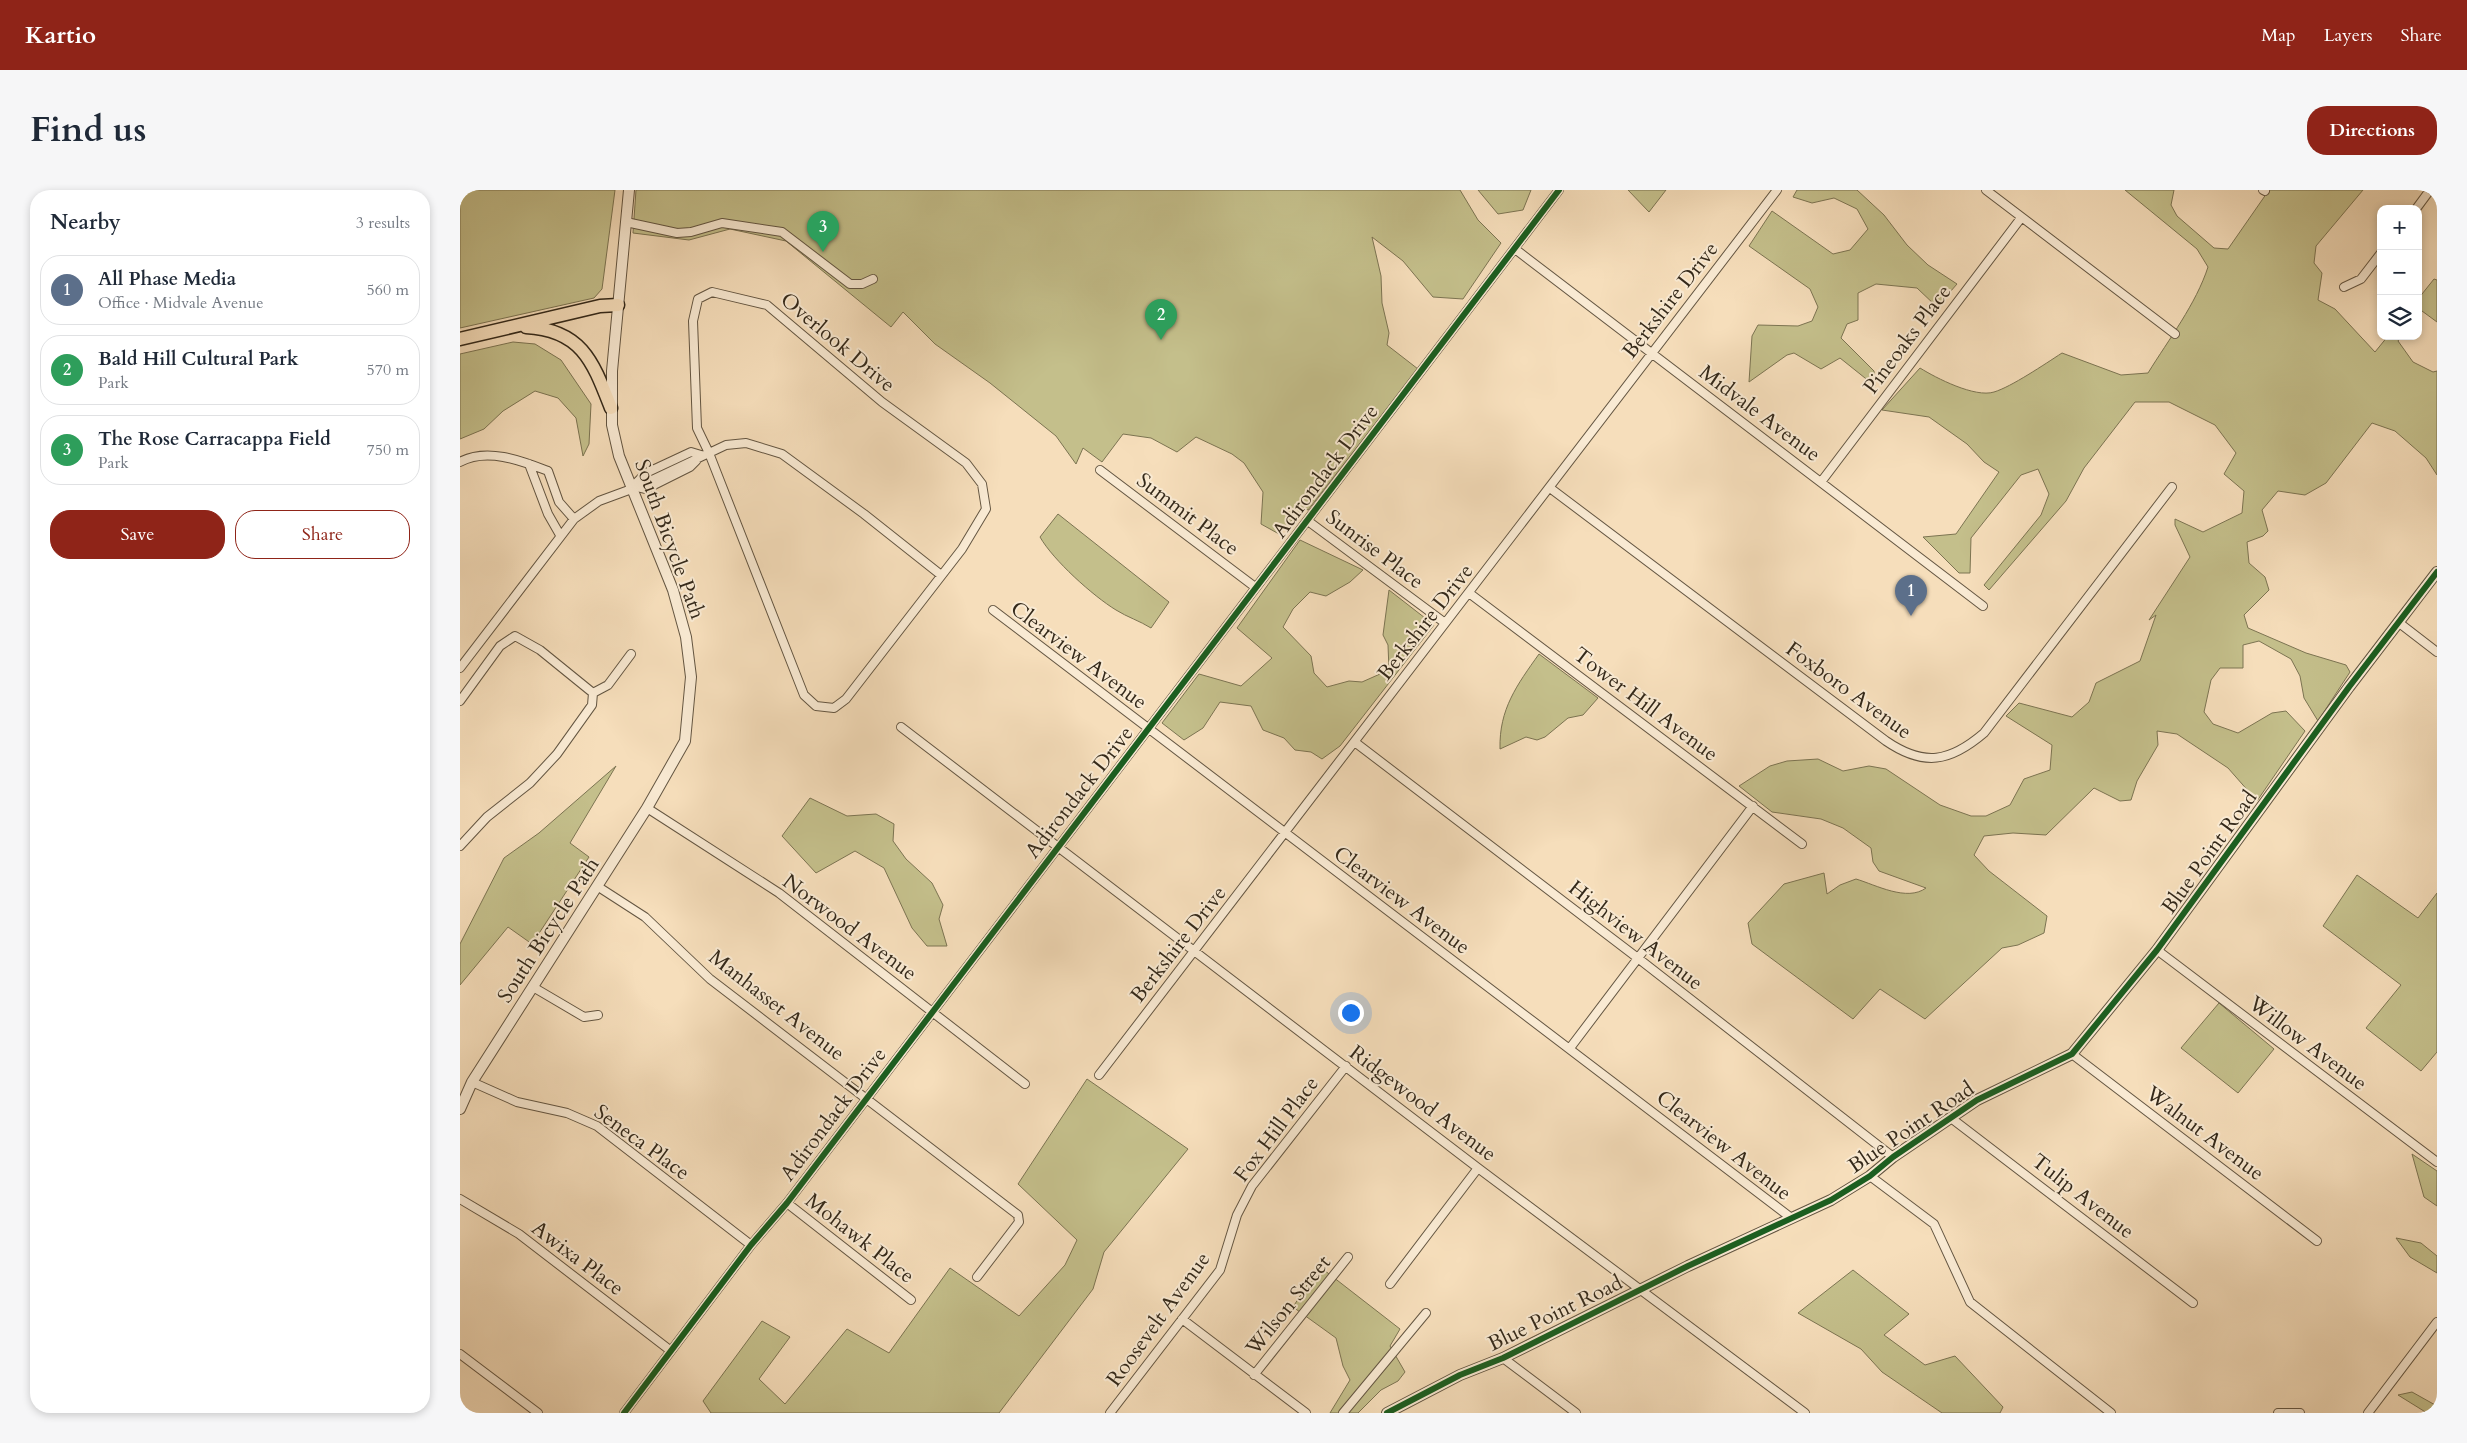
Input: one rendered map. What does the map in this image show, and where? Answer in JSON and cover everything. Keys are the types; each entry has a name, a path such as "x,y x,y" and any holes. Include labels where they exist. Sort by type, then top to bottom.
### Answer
{"highway":[{"path":"460,339 600,306 618,306"},
{"path":"511,327 548,330 565,336 579,346 595,369 611,408"}],"street":[{"name":"South Bicycle Path","path":"460,1109 472,1082 647,808 685,741 692,677 686,638 673,590 638,488 615,438 611,408 629,190"},
{"name":"Adirondack Drive","path":"624,1413 751,1245 787,1203 931,1011 1255,587 1308,521 1559,190"},
{"name":"Berkshire Drive","path":"1099,1075 1356,743 1445,623 1777,190"},
{"path":"1986,190 2175,334"},
{"path":"2419,205 2430,190"},
{"name":"Pineoaks Place","path":"1821,482 2021,218"},
{"path":"626,222 677,232 692,232 722,223 782,232 850,284 862,284 873,279"},
{"name":"Midvale Avenue","path":"1514,249 1652,352 1983,606"},
{"path":"2344,287 2360,279 2377,259"},
{"name":"Overlook Drive","path":"712,292 767,305 882,402 966,463 982,484 986,509 962,549 941,575 846,699 834,708 816,706 804,694 709,453 697,428 693,321 698,298 712,292"},
{"path":"460,668 574,519 599,501 690,467 700,456 726,445 746,443 782,454 864,514 941,575"},
{"path":"638,488 646,473 691,452 700,456"},
{"path":"460,462 470,456 517,459 548,471 559,502 574,519"},
{"path":"530,464 548,514 560,536"},
{"name":"Summit Place","path":"1100,470 1255,587"},
{"name":"Foxboro Avenue","path":"1550,488 1886,741 1912,756 1938,759 1965,749 1984,733 2172,487"},
{"name":"Sunrise Place","path":"1308,521 1445,623"},
{"name":"Blue Point Road","path":"1387,1413 1460,1375 1503,1358 1790,1217 1831,1200 1870,1176 1893,1157 1977,1100 2072,1054 2158,950 2398,622 2437,572"},
{"name":"Tower Hill Avenue","path":"1469,593 1802,844"},
{"name":"Clearview Avenue","path":"992,610 1790,1217"},
{"path":"2398,622 2437,652"},
{"path":"460,701 500,646 515,636 540,650 593,693"},
{"path":"593,693 608,685 631,654"},
{"path":"460,846 487,817 530,783 557,754 592,705 593,693"},
{"name":"Ridgewood Avenue","path":"901,727 1478,1168 1643,1289 1805,1413"},
{"name":"Highview Avenue","path":"1356,743 1639,958 1893,1157"},
{"path":"1570,1048 1754,806"},
{"name":"Norwood Avenue","path":"647,808 779,893 1025,1084"},
{"name":"Manhasset Avenue","path":"597,886 646,917 710,979 1018,1215 1018,1222 977,1277"},
{"name":"Willow Avenue","path":"2158,950 2437,1162"},
{"path":"533,987 584,1017 598,1015"},
{"name":"Walnut Avenue","path":"2072,1054 2317,1241"},
{"name":"Fox Hill Place","path":"1237,1215 1252,1186 1346,1066"},
{"name":"Seneca Place","path":"472,1082 517,1102 567,1113 597,1126 751,1245"},
{"name":"Tulip Avenue","path":"1951,1118 2193,1303"},
{"path":"1390,1284 1478,1168"},
{"path":"1870,1176 1934,1224 1970,1302 2111,1413"},
{"name":"Awixa Place","path":"460,1199 519,1234 671,1351"},
{"name":"Mohawk Place","path":"787,1203 911,1300"},
{"name":"Roosevelt Avenue","path":"1110,1413 1220,1270 1237,1215"},
{"name":"Wilson Street","path":"1254,1375 1348,1257"},
{"path":"1343,1413 1426,1313"},
{"path":"1182,1319 1306,1413"},
{"path":"2368,1413 2437,1322"},
{"path":"460,1354 538,1413"},
{"path":"1503,1358 1576,1413"},
{"path":"2278,1413 2300,1413"}],"shaded area":[{"path":"460,190 615,190 602,289 594,298 460,328"},
{"path":"636,190 1460,190 1478,220 1501,243 1463,299 1433,297 1403,261 1372,237 1381,276 1382,303 1389,333 1387,345 1418,369 1308,510 1303,508 1279,534 1261,524 1263,492 1244,463 1232,454 1196,437 1177,452 1151,438 1123,434 1102,462 1083,448 1076,464 1056,436 990,383 935,344 903,312 891,327 786,241 730,229 689,240 633,233"},
{"path":"1478,190 1531,190 1523,210 1498,214"},
{"path":"1628,190 1666,190 1649,212"},
{"path":"1797,190 1857,190 1884,215 1907,245 1928,265 1957,284 1937,307 1917,288 1876,284 1858,293 1858,320 1847,324 1841,338 1874,371 1875,386 1840,358 1821,369 1794,353 1787,355 1749,382 1752,336 1758,325 1798,326 1812,321 1818,307 1810,289 1749,246 1772,211 1833,254 1850,250 1868,229 1857,209 1834,198 1812,203 1793,197"},
{"path":"2125,190 2174,190 2171,205 2177,216 2214,248 2228,249 2269,190 2363,190 2316,246 2314,263 2322,273 2318,300 2335,309 2375,352 2385,340 2399,340 2413,362 2433,372 2437,371 2437,475 2426,458 2395,431 2372,423 2326,483 2305,495 2278,491 2262,510 2268,531 2263,536 2247,542 2249,563 2265,577 2269,590 2244,615 2248,628 2306,653 2346,665 2350,672 2318,721 2304,698 2300,676 2291,659 2259,641 2243,645 2243,668 2220,668 2211,680 2204,712 2213,724 2238,733 2272,713 2286,711 2305,731 2257,801 2228,768 2177,734 2157,731 2158,745 2137,781 2131,800 2120,801 2094,788 2046,835 2013,833 1984,836 1974,855 1989,871 2047,916 2044,933 2018,945 2002,948 1925,1019 1880,989 1853,1019 1752,944 1748,923 1784,884 1824,873 1827,894 1840,885 1856,879 1901,893 1918,892 1926,888 1879,871 1873,862 1871,848 1843,828 1821,819 1772,812 1739,786 1770,766 1787,761 1818,759 1843,771 1869,766 1886,769 1940,805 1971,816 1986,816 2010,805 2024,779 2050,770 2052,745 2006,716 2019,703 2072,717 2089,702 2096,683 2140,661 2156,615 2149,620 2190,557 2175,525 2175,519 2203,532 2242,513 2244,491 2224,474 2236,453 2215,425 2169,402 2135,402 2084,468 2066,501 1989,590 1984,585 2041,515 2049,494 2038,469 2021,475 1971,538 1970,573 1959,573 1923,537 1956,534 1999,472 1984,462 1967,444 1929,417 1882,410 1920,368 1966,390 1986,393 2001,389 2028,375 2062,353 2121,375 2148,373 2189,308 2203,281 2208,267 2197,249"},
{"path":"2434,279 2437,280 2437,322 2422,311 2422,294"},
{"path":"513,342 535,344 561,360 591,404 589,444 583,456 576,418 558,398 535,391 503,411 484,429 460,439 460,354"},
{"path":"1058,514 1169,602 1151,628 1107,604 1085,587 1054,556 1040,537"},
{"path":"1300,540 1363,570 1350,582 1326,596 1310,592 1293,609 1283,627 1311,656 1314,673 1327,687 1349,681 1362,682 1389,670 1388,645 1383,635 1389,590 1434,625 1340,746 1322,759 1311,752 1295,750 1284,738 1263,730 1251,706 1220,702 1203,728 1184,740 1162,723 1199,674 1241,686 1272,658 1237,628"},
{"path":"1539,654 1598,698 1583,715 1568,718 1545,737 1537,740 1526,737 1500,749 1500,735 1506,710 1523,676"},
{"path":"616,766 570,843 589,857 532,944 508,927 460,985 460,944 504,858 539,833"},
{"path":"810,798 847,816 876,814 894,824 893,841 906,859 932,883 943,905 939,919 947,946 927,946 912,928 884,868 855,851 816,873 782,836"},
{"path":"2357,875 2418,918 2437,893 2437,1052 2421,1071 2366,1028 2401,985 2323,926"},
{"path":"2219,1003 2274,1049 2238,1093 2181,1048"},
{"path":"1087,1079 1188,1149 1104,1252 1093,1289 999,1413 711,1413 703,1401 762,1321 790,1337 759,1379 785,1404 847,1329 889,1353 950,1268 1019,1316 1065,1265 1077,1240 1018,1184"},
{"path":"2412,1154 2437,1171 2437,1206 2424,1197"},
{"path":"2396,1238 2421,1243 2437,1256 2437,1273 2410,1257"},
{"path":"1324,1270 1400,1329 1390,1346 1405,1372 1398,1381 1381,1390 1358,1413 1330,1413 1350,1380 1343,1366 1336,1338 1293,1307 1307,1285"},
{"path":"1853,1270 1909,1314 1884,1335 1925,1365 1955,1356 2003,1407 2000,1413 1942,1413 1882,1372 1861,1349 1798,1313"},
{"path":"2412,1392 2437,1406 2437,1413 2427,1413 2398,1395"}],"cycle path":[{"path":"624,1413 751,1245 787,1203 1559,190"},
{"path":"1387,1413 1460,1375 1503,1358 1688,1266 1831,1200 1870,1176 1893,1157 1977,1100 2072,1054 2157,950 2349,687 2437,572"}],"place":[{"name":"The Rose Carracappa Field","path":"823,252"},
{"name":"Bald Hill Cultural Park","path":"1161,340"},
{"name":"All Phase Media","path":"1911,616"}]}
